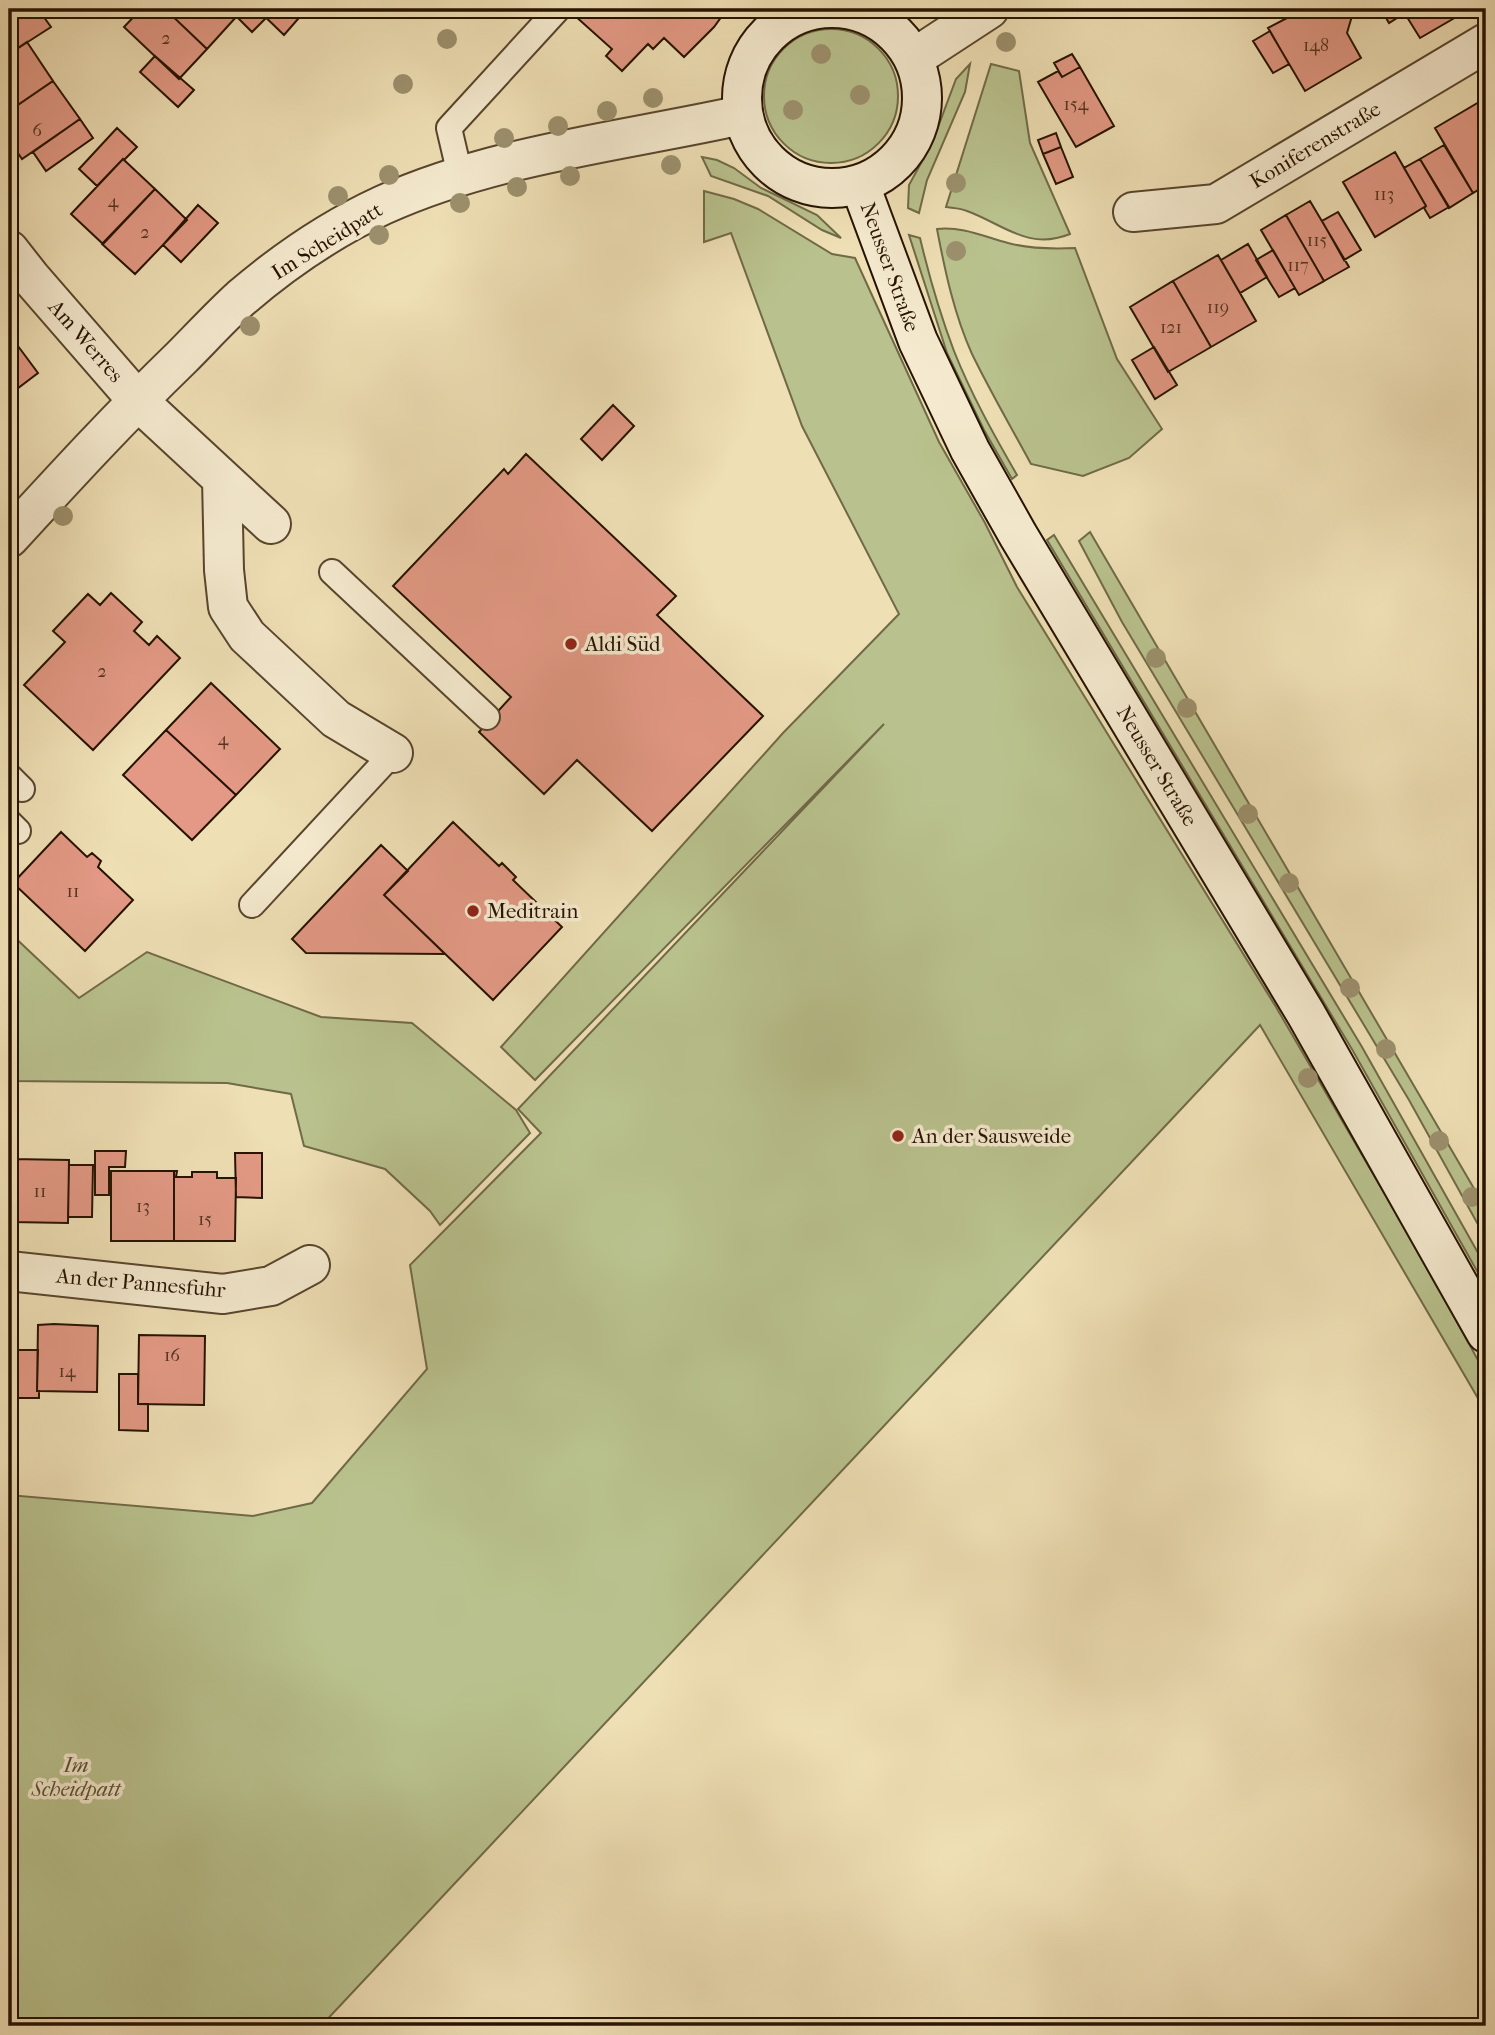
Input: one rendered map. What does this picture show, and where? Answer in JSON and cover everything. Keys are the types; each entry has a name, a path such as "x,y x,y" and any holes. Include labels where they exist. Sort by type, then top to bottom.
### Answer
{"street":[{"name":"Neusser Straße","path":"817,9 850,10 880,22 898,37 914,58 919,75 921,109 911,142 890,168 860,185 822,188 785,176 757,150 742,115 743,79 757,46 783,22 817,9"},
{"path":"914,58 989,9"},
{"name":"Koniferenstraße","path":"1133,212 1216,204 1486,43"},
{"name":"Im Scheidpatt","path":"9,538 137,400 241,299 332,234 382,206 460,176 529,158 742,115"},
{"name":"Neusser Straße","path":"860,185 918,341 970,450 1018,535 1306,1014 1486,1333"},
{"name":"Am Werres","path":"9,250 30,278 137,400"},
{"path":"137,400 271,524"},
{"path":"222,479 224,570 228,607 247,636 337,719 393,753"},
{"name":"An der Pannesfuhr","path":"9,1271 223,1294 271,1286 310,1265"}],"lane":[{"path":"460,176 449,128 558,9"},
{"path":"332,572 486,717"},
{"path":"252,905 393,753"}],"green space":[{"path":"831,29 857,34 878,49 893,70 898,96 893,122 878,143 857,158 831,163 805,158 784,143 769,122 764,96 769,70 784,49 805,34"},
{"path":"970,64 965,92 927,180 919,213 908,208 909,185 932,143 956,79"},
{"path":"991,64 1019,71 1030,143 1070,234 1055,238 1028,238 965,210 946,207"},
{"path":"702,157 734,168 761,188 817,215 841,238 822,230 768,196 711,176"},
{"path":"704,191 758,209 832,254 855,258 939,442 985,523 1017,587 1276,1007 1429,1270 1486,1375 1486,1412 1260,1025 321,2026 9,2026 9,1495 253,1516 312,1503 427,1369 410,1265 541,1133 518,1109 884,724 535,1080 501,1047 783,733 899,614 802,426 731,233 704,242"},
{"path":"937,229 964,231 1025,246 1075,248 1117,359 1162,429 1129,458 1083,476 1031,464 986,382 960,324"},
{"path":"909,235 920,238 954,351 975,399 1017,475 1012,479 984,430 947,353"},
{"path":"1090,532 1486,1209 1486,1239 1409,1100 1122,622 1079,541"},
{"path":"1054,535 1362,1047 1486,1267 1486,1287 1353,1051 1047,540"},
{"path":"9,932 79,998 147,952 321,1017 412,1023 516,1110 530,1133 440,1225 430,1211 385,1169 304,1146 291,1094 227,1083 10,1081"}],"building":[{"path":"29,9 38,9 51,27 9,54 9,23"},
{"path":"141,9 165,9 207,49 179,79 124,27"},
{"path":"165,9 229,9 237,16 207,49"},
{"path":"229,9 257,9 266,18 252,32"},
{"path":"257,9 288,9 298,19 284,35"},
{"path":"580,9 727,9 714,27 684,57 664,38 653,49 648,44 622,71 606,56 612,49 574,15"},
{"path":"1289,9 1333,9 1352,16 1347,33 1361,58 1305,91 1268,28 1287,18"},
{"path":"1381,9 1402,9 1405,13 1389,23"},
{"path":"1402,9 1470,9 1420,38"},
{"path":"1270,31 1289,64 1273,73 1253,41"},
{"path":"27,42 53,81 9,111 9,54"},
{"path":"1072,54 1080,67 1062,77 1054,63"},
{"path":"155,56 194,90 178,107 140,72"},
{"path":"1080,67 1114,126 1076,147 1038,82 1058,71 1062,77"},
{"path":"53,81 80,119 22,159 9,140 9,111"},
{"path":"1486,98 1486,185 1473,193 1435,128"},
{"path":"80,119 93,138 46,171 33,152"},
{"path":"117,128 137,147 97,186 79,169"},
{"path":"1056,133 1061,147 1043,154 1038,140"},
{"path":"1444,145 1473,193 1449,208 1420,159"},
{"path":"1061,147 1073,177 1056,184 1043,154"},
{"path":"1395,152 1426,206 1375,237 1343,182"},
{"path":"123,159 155,189 103,244 71,214"},
{"path":"1420,159 1449,207 1430,218 1404,168"},
{"path":"155,189 187,220 135,274 102,244"},
{"path":"1310,201 1349,267 1324,281 1286,215"},
{"path":"198,205 218,223 181,262 163,245"},
{"path":"1338,212 1361,250 1344,260 1322,221"},
{"path":"1286,215 1324,281 1299,295 1261,230"},
{"path":"1248,244 1267,277 1240,293 1221,260"},
{"path":"1273,250 1295,288 1279,297 1256,260"},
{"path":"1218,255 1256,321 1211,347 1173,281"},
{"path":"1173,281 1211,347 1168,372 1130,307"},
{"path":"9,334 38,373 9,395"},
{"path":"1154,347 1177,385 1155,399 1132,360"},
{"path":"613,405 634,426 602,460 581,439"},
{"name":"Aldi Süd","path":"526,454 676,596 657,615 763,716 652,831 577,760 544,794 479,732 511,697 393,586 504,469 508,474"},
{"path":"111,593 142,622 134,631 149,645 157,636 180,658 93,750 24,685 65,642 53,631 88,594 100,605"},
{"path":"211,683 280,749 236,795 166,730"},
{"path":"166,730 236,795 192,840 123,775"},
{"name":"Meditrain","path":"453,822 499,866 502,863 516,877 513,880 562,927 493,1000 384,895"},
{"path":"61,832 87,857 92,853 101,861 98,867 133,900 85,951 13,883"},
{"path":"381,845 408,871 384,895 445,954 306,953 292,939"},
{"path":"95,1151 126,1151 125,1167 109,1167 109,1195 95,1195"},
{"path":"235,1153 262,1153 262,1198 236,1197"},
{"path":"9,1159 12,1159 12,1222 9,1222"},
{"path":"12,1159 69,1160 68,1223 12,1222"},
{"path":"69,1165 93,1165 92,1217 68,1217"},
{"path":"111,1171 174,1171 174,1241 111,1241"},
{"path":"174,1171 177,1171 176,1177 192,1177 192,1172 217,1172 217,1178 236,1178 235,1241 174,1241"},
{"path":"38,1325 98,1326 97,1392 37,1391"},
{"path":"139,1335 205,1336 204,1405 138,1404"},
{"path":"16,1350 38,1350 39,1398 16,1398"},
{"path":"119,1374 138,1374 138,1404 148,1404 148,1431 119,1430"}],"place":[{"name":"Aldi Süd","path":"571,644"},
{"name":"Meditrain","path":"473,911"},
{"name":"An der Sausweide","path":"898,1136"}]}
